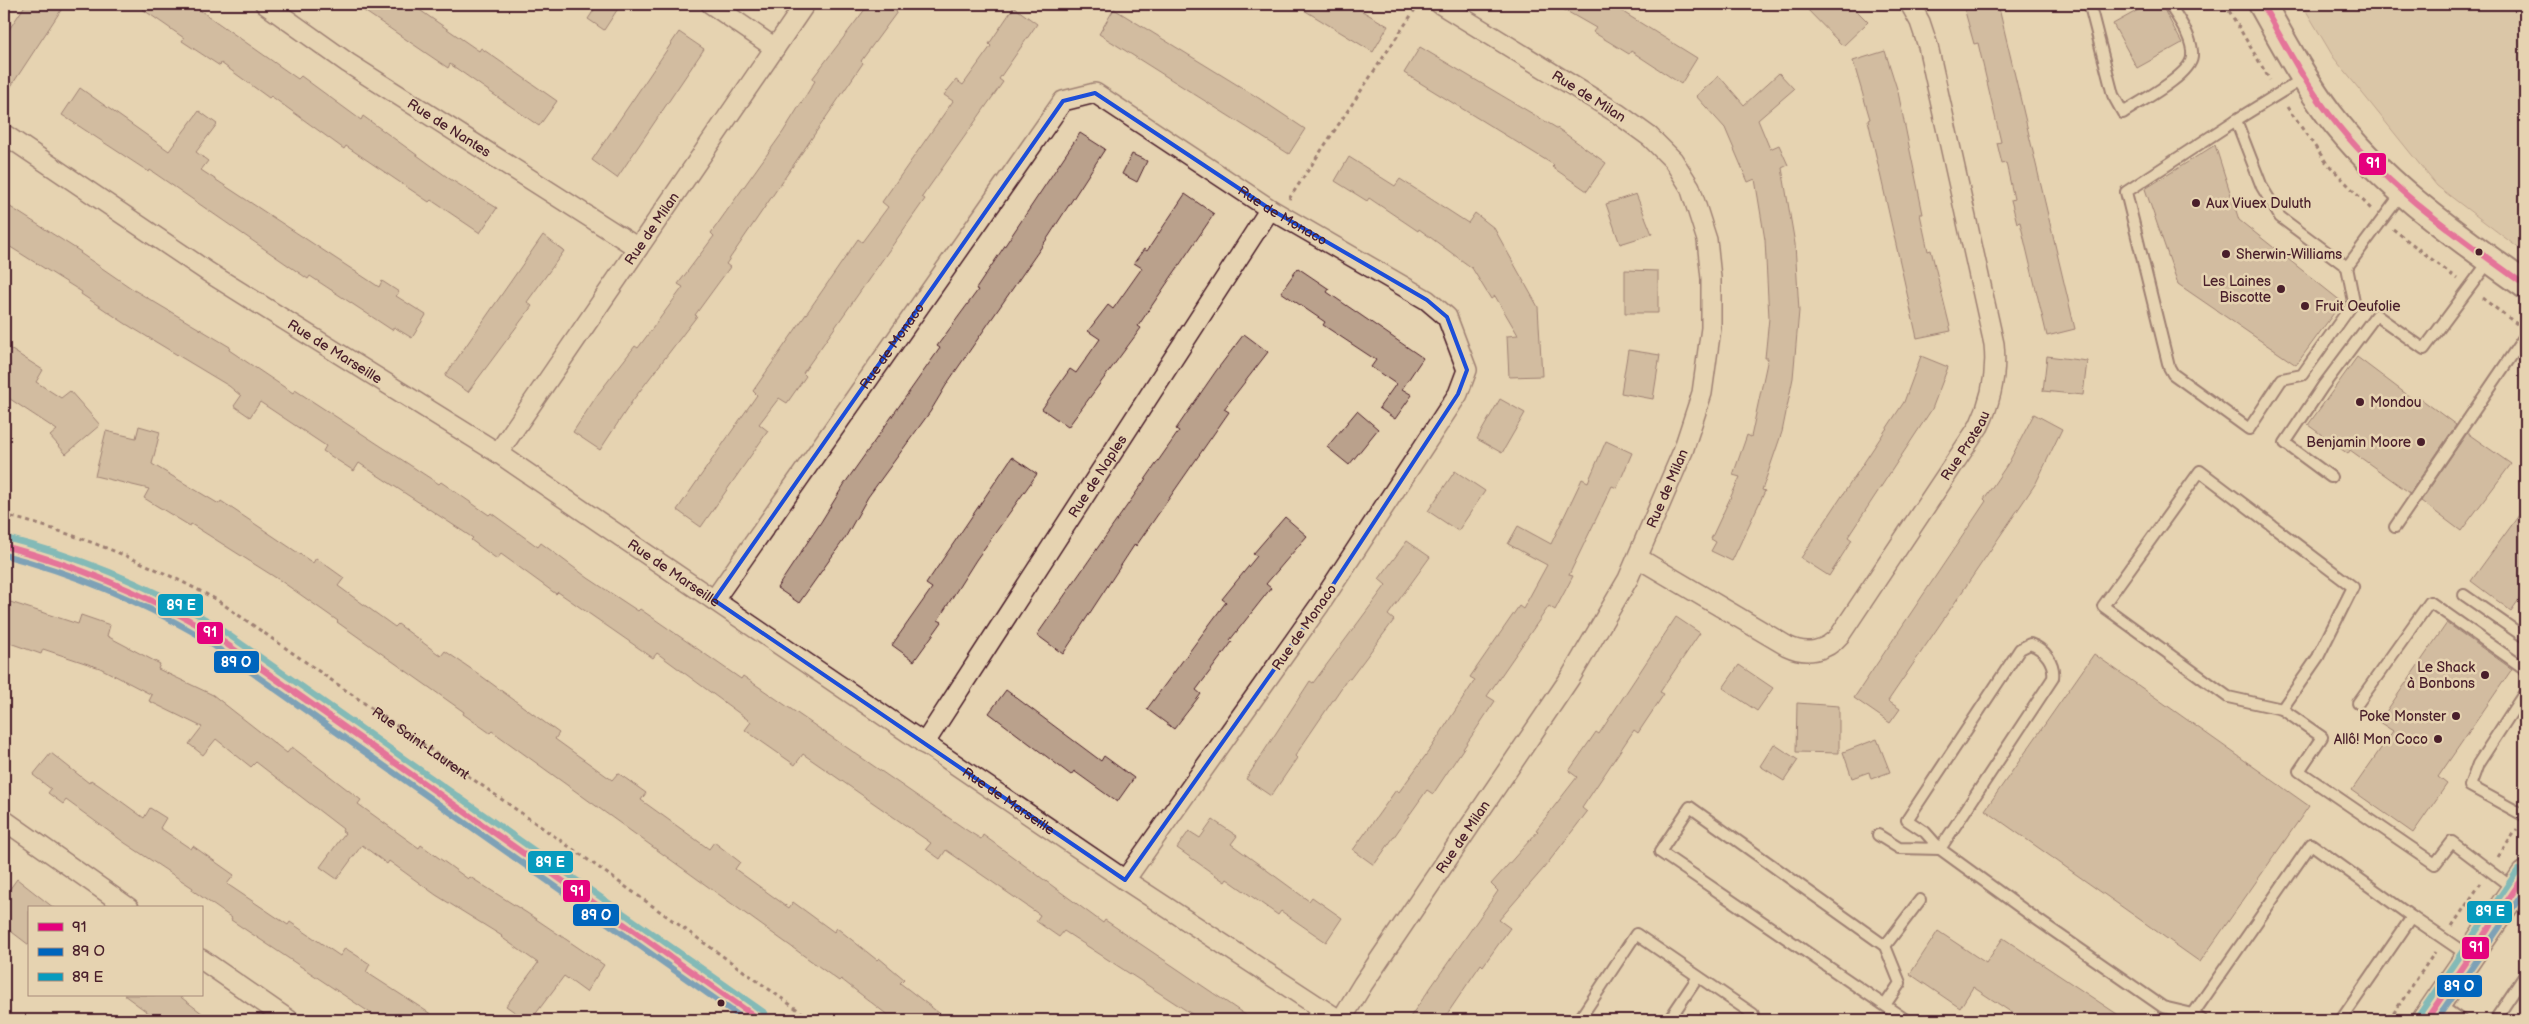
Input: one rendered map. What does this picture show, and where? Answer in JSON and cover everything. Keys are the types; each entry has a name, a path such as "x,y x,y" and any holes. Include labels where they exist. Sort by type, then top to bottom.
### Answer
{"street":[{"name":"Rue de Nantes","path":"265,4 348,63 638,248"},
{"path":"711,4 775,48"},
{"name":"Rue de Milan","path":"498,453 805,4"},
{"name":"Rue de Milan","path":"1340,1020 1570,678 1605,620 1638,558 1683,451 1697,411 1706,372 1712,328 1711,278 1707,240 1690,187 1673,160 1638,127 1440,4"},
{"name":"Rue Proteau","path":"1638,558 1787,646 1806,651 1825,647 1840,635 1979,426 1992,392 1995,368 1994,344 1928,46 1920,22 1910,4"},
{"path":"2262,4 2305,78 2344,132 2402,193 2446,229 2525,285"},
{"name":"Rue de Monaco","path":"714,600 1063,101 1095,93 1270,209 1427,300 1447,317 1467,370 1458,394 1319,606 1125,880"},
{"name":"Rue de Marseille","path":"4,134 208,272 498,453 1125,880 1340,1020"},
{"name":"Rue de Naples","path":"924,744 1270,209"},
{"path":"4,546 52,559 128,589 205,629 752,1018"},
{"path":"4,820 126,906"},
{"path":"2432,1012 2470,956 2522,887"},
{"path":"202,960 289,1020"}],"lane":[{"path":"2093,4 2090,6 2113,95 2123,112 2181,74 2190,64 2191,46 2169,4"},
{"path":"2236,120 2262,187 2280,217 2347,267 2354,302 2302,375 2282,379 2249,429 2174,374 2169,367 2126,192 2236,120 2305,78"},
{"path":"2347,267 2402,193"},
{"path":"2331,477 2285,444 2323,386 2376,315 2424,349 2490,260"},
{"path":"2395,527 2525,336"},
{"path":"2282,709 2318,657 2353,587 2200,471 2103,606 2228,697 2282,709 2322,737 2299,771 2435,864 2452,842 2522,887"},
{"path":"2464,595 2523,636 2525,632"},
{"path":"2358,703 2430,602 2525,669"},
{"path":"1940,849 2053,678 2052,663 2035,646 2030,644 2020,649 1906,820 1925,832 1940,849 2163,1007 2193,1014 2202,1020"},
{"path":"2522,820 2470,786 2478,764 2525,692"},
{"path":"1885,1006 1900,983 1885,946 1690,807 1660,852 1885,1006 1906,1020"},
{"path":"1878,835 1899,848 1940,849"},
{"path":"2193,1014 2311,844 2412,917 2470,956"},
{"path":"1885,946 1920,900"},
{"path":"2341,1020 2412,917"},
{"path":"1579,1020 1636,934 1754,1014 1749,1020"},
{"path":"2494,1020 2525,975"},
{"path":"1669,1020 1698,977"},
{"path":"2432,1012 2461,1020"}],"path":[{"path":"2225,4 2273,85"},
{"path":"1289,199 1416,8"},
{"path":"2285,104 2326,162 2372,210"},
{"path":"2392,228 2459,280"},
{"path":"2480,297 2513,321"},
{"name":"Rue Saint-Laurent","path":"4,515 109,548 168,574 217,600 584,857 812,1020"},
{"path":"2500,854 2522,820"},
{"path":"2453,925 2480,885"},
{"path":"2389,1020 2435,952"},
{"path":"763,994 767,988"}],"highlighted area":[{"path":"1095,93 1270,209 1427,300 1447,317 1467,370 1458,394 1319,606 1125,880 714,600 1063,101"}],"shaded area":[{"path":"2302,4 2525,4 2525,253 2437,186 2334,58"}],"building":[{"path":"26,4 65,4 4,97 4,37"},
{"path":"135,4 191,4 298,79 301,76 361,120 363,116 450,179 497,208 480,233 431,200 429,202 346,146 344,149 271,96 269,98 221,63 220,66 182,41 184,38"},
{"path":"354,4 411,4 479,51 481,48 557,101 539,126 450,64 448,68"},
{"path":"598,4 621,4 604,30 588,19"},
{"path":"869,4 887,4 897,12 861,61 863,63 726,264 730,267 695,315 697,316 633,400 600,450 573,432 598,394 635,346 638,348 683,287 678,284 714,236 711,233 783,132 815,81 812,79"},
{"path":"1294,4 1350,4 1388,26 1373,52"},
{"path":"1554,4 1610,4 1697,58 1681,84 1631,51 1629,54 1593,32 1596,28"},
{"path":"1802,4 1850,4 1868,22 1843,46"},
{"path":"1963,4 1998,4 2075,329 2047,336 2020,222 2017,223 2011,200 2014,199 2006,163 2002,164 1997,143 2001,142 1978,43 1974,44"},
{"path":"2149,4 2161,4 2182,43 2137,68 2113,24"},
{"path":"1014,7 1037,24 999,79 1003,82 922,197 925,199 803,373 806,376 787,403 779,398 759,424 768,431 701,527 677,510 757,395 753,391 858,239 862,242 888,207 882,202 953,101 944,95 956,80 963,85 991,46 989,44"},
{"path":"1114,9 1257,97 1305,129 1289,154 1099,34"},
{"path":"679,32 704,49 617,178 592,160"},
{"path":"1420,47 1560,130 1606,163 1587,191 1552,167 1554,165 1404,73"},
{"path":"1885,51 1898,92 1923,214 1920,214 1928,251 1931,250 1951,331 1917,338 1868,120 1870,119 1853,61"},
{"path":"1779,73 1794,89 1758,120 1770,149 1779,145 1788,165 1782,168 1795,244 1799,311 1793,378 1782,432 1762,490 1765,491 1732,561 1711,551 1716,542 1711,539 1740,477 1733,475 1747,435 1751,437 1768,358 1765,358 1769,318 1765,240 1755,179 1748,182 1725,128 1696,96 1719,76 1744,105"},
{"path":"80,88 169,151 199,111 217,124 196,152 208,161 201,170 379,287 382,281 399,292 396,296 426,315 412,338 394,327 392,330 310,276 308,279 150,170 149,172 62,115"},
{"path":"1080,133 1105,149 1049,236 948,382 930,412 868,497 845,538 799,603 777,588 845,483 940,348 937,346 978,290 976,289"},
{"path":"2215,145 2239,220 2342,302 2296,365 2178,284 2145,189"},
{"path":"1132,154 1147,161 1137,182 1122,174"},
{"path":"1349,157 1395,186 1400,179 1468,223 1475,213 1494,228 1538,307 1542,376 1509,377 1507,336 1518,335 1495,296 1491,299 1472,268 1419,229 1418,231 1369,198 1367,201 1335,181"},
{"path":"1185,194 1214,214 1138,326 1141,328 1068,427 1042,409 1070,369 1076,373 1100,339 1088,331 1108,305 1113,309 1142,268 1134,263 1144,249 1147,251"},
{"path":"1636,194 1652,234 1620,244 1606,204"},
{"path":"4,203 81,252 134,290 230,347 229,350 293,393 295,390 439,484 441,482 489,515 491,513 538,547 541,543 588,578 638,611 640,609 741,679 743,676 968,831 981,839 983,835 1103,923 1105,920 1253,1020 1201,1020 1064,931 1059,937 1036,921 1040,915 946,850 940,859 926,849 931,843 803,754 795,765 745,730 751,722 657,653 653,658 558,592 556,594 501,554 497,559 471,540 473,538 359,463 354,471 323,451 326,446 260,402 250,417 234,406 241,396 229,386 126,324 81,294 82,292 4,243"},
{"path":"543,235 564,251 527,302 532,306 468,392 445,376"},
{"path":"1298,268 1329,289 1327,292 1423,358 1402,389 1412,395 1395,419 1379,408 1396,384 1371,367 1376,360 1323,325 1325,322 1281,292"},
{"path":"1625,270 1658,271 1658,313 1625,313"},
{"path":"1244,334 1268,352 1224,409 1229,412 1136,546 1135,544 1063,654 1037,635 1179,431 1176,429"},
{"path":"4,345 43,370 36,382 61,398 70,391 100,425 66,454 50,436 57,430 4,395"},
{"path":"1628,350 1660,355 1653,399 1621,393"},
{"path":"1921,356 1948,367 1932,409 1848,537 1852,540 1829,576 1801,558 1904,402"},
{"path":"2047,356 2087,361 2083,395 2043,391"},
{"path":"2357,357 2414,400 2417,396 2456,425 2410,493 2350,450 2348,454 2308,425"},
{"path":"1500,399 1525,413 1502,453 1477,439"},
{"path":"1357,411 1378,429 1349,465 1327,447"},
{"path":"2034,414 2062,429 2036,483 1888,701 1900,709 1890,723 1854,698 1986,501 1984,499 2009,462"},
{"path":"139,426 160,432 152,464 219,504 221,501 313,563 316,558 344,578 338,586 395,627 398,624 441,656 445,651 480,675 559,733 555,739 612,780 618,773 646,793 641,800 709,849 714,842 740,862 735,869 789,908 793,902 834,932 837,928 877,960 879,958 904,979 900,983 948,1020 894,1020 841,979 839,981 492,731 490,733 463,714 464,712 281,581 191,524 190,526 144,498 149,489 95,476 106,431 136,438"},
{"path":"2467,433 2511,464 2461,531 2421,501"},
{"path":"1606,441 1632,453 1617,488 1612,486 1569,575 1573,576 1555,610 1549,606 1487,696 1495,701 1433,794 1427,790 1374,865 1353,850 1396,790 1399,792 1431,748 1475,680 1470,677 1519,606 1523,609 1547,565 1508,544 1518,526 1551,544 1582,479 1588,482"},
{"path":"1012,457 1037,474 976,560 938,620 942,622 914,661 892,645 932,588 926,584"},
{"path":"1455,471 1485,491 1458,531 1428,511"},
{"path":"2525,507 2525,591 2511,611 2471,581"},
{"path":"1285,517 1307,536 1266,584 1271,588 1230,640 1232,642 1196,690 1201,694 1174,729 1147,709 1226,602 1222,599 1257,556 1253,554"},
{"path":"1407,541 1430,557 1388,615 1394,620 1350,679 1348,678 1295,756 1297,758 1271,796 1246,779 1310,681 1313,683 1386,585 1379,579"},
{"path":"4,600 78,624 81,615 110,625 107,636 160,664 158,669 213,695 287,753 292,747 361,800 358,804 419,848 421,845 468,879 470,877 527,913 604,965 586,992 564,976 531,1020 526,1020 506,1006 538,963 502,936 436,895 389,861 387,864 362,845 337,879 320,867 345,833 342,831 343,829 256,762 251,767 216,739 203,755 189,744 202,727 149,701 152,695 100,668 43,649 41,654 4,641"},
{"path":"1676,617 1700,633 1660,692 1664,694 1638,733 1634,730 1582,808 1587,812 1544,868 1499,920 1510,928 1483,966 1481,964 1443,1020 1408,1020 1498,891 1491,884 1538,831 1536,830 1577,777 1569,771 1596,732 1599,734"},
{"path":"2447,623 2512,669 2438,777 2447,784 2413,833 2352,790 2393,731 2379,722"},
{"path":"2094,654 2309,806 2200,962 1985,810"},
{"path":"1739,665 1773,688 1757,711 1723,688"},
{"path":"1006,690 1101,761 1104,756 1134,778 1117,802 1074,771 1071,775 989,713"},
{"path":"1797,703 1839,706 1839,753 1796,752"},
{"path":"1877,739 1890,772 1871,779 1869,772 1852,778 1843,752"},
{"path":"1774,744 1798,760 1784,781 1760,766"},
{"path":"51,753 89,783 91,780 144,818 150,808 166,818 160,828 191,849 193,846 234,875 227,884 288,925 290,922 340,956 345,948 370,964 366,972 440,1020 381,1020 231,920 232,918 192,890 193,888 125,843 66,800 63,804 48,793 51,789 33,775"},
{"path":"1213,820 1237,836 1231,844 1309,901 1312,897 1342,918 1326,942 1281,911 1278,915 1227,879 1225,882 1177,848 1189,831 1200,838"},
{"path":"17,879 51,906 28,906 28,944 4,926 4,897"},
{"path":"1938,931 1986,963 2003,938 2126,1020 2023,1020 1973,987 1960,1008 1910,974"},
{"path":"125,996 179,996 211,1020 158,1020"}],"transit line":[{"name":"91","path":"2262,4 2311,88 2329,114 2372,163 2420,207 2525,285"},
{"path":"6,538 59,553 110,572 136,583 209,621 765,1013"},
{"name":"91","path":"4,546 82,571 132,591 205,629 760,1020"},
{"path":"4,555 55,570 105,589 129,599 200,636 745,1020"},
{"path":"2419,1015 2518,870"},
{"name":"91","path":"2426,1020 2525,875"},
{"path":"2436,1020 2525,890"}],"place":[{"name":"Aux Viuex Duluth","path":"2196,203"},
{"name":"Sherwin-Williams","path":"2226,254"},
{"name":"Les Laines Biscotte","path":"2281,289"},
{"name":"Fruit Oeufolie","path":"2305,306"},
{"name":"Mondou","path":"2360,402"},
{"name":"Benjamin Moore","path":"2421,442"},
{"name":"Le Shack à Bonbons","path":"2485,675"},
{"name":"Poke Monster","path":"2456,716"},
{"name":"Allô! Mon Coco","path":"2438,739"}]}
